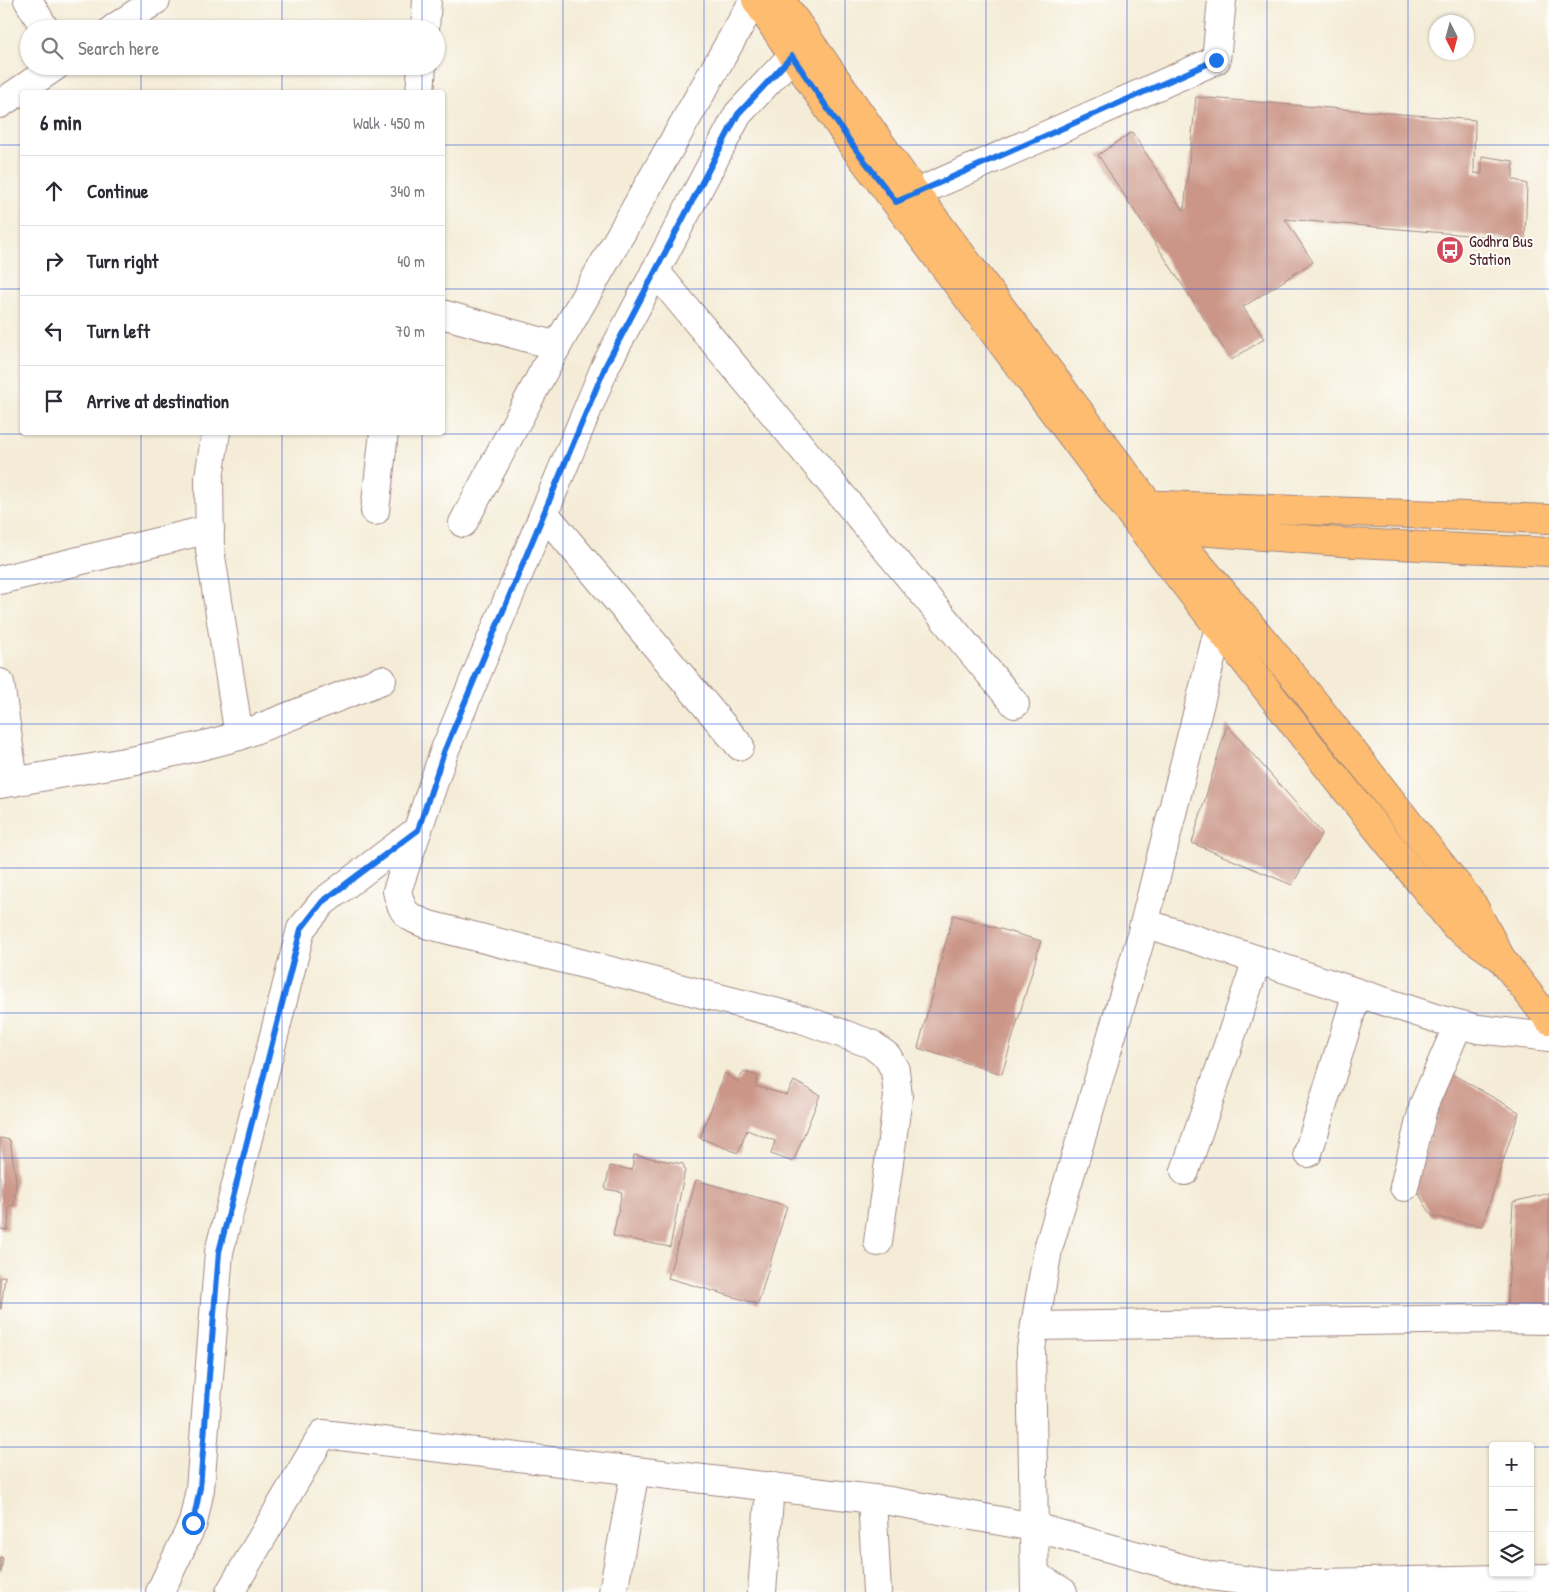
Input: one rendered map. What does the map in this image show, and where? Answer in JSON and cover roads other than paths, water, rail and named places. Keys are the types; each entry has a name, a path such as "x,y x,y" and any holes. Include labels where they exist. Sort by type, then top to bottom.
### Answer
{"main road":[{"path":"755,0 851,143 906,198"},
{"path":"781,0 906,198 1145,516 1219,627 1316,753 1455,926 1501,958"},
{"path":"1145,516 1549,519"},
{"path":"1145,516 1354,543 1549,552"},
{"path":"1145,516 1228,598 1304,689 1473,904 1501,958 1549,1020"}],"street":[{"path":"28,0 40,20"},
{"path":"126,20 156,0"},
{"path":"426,20 427,0"},
{"path":"463,523 557,346 755,0"},
{"path":"906,198 1216,60 1222,0"},
{"path":"792,56 738,114 606,365 444,752 397,891 401,908 410,918 428,924 802,1018 871,1044 887,1056 895,1070 898,1097 878,1242"},
{"path":"21,90 43,75"},
{"path":"420,90 421,75"},
{"path":"0,104 20,90"},
{"path":"655,272 1015,704"},
{"path":"445,315 557,346"},
{"path":"216,435 209,477 210,550 239,736"},
{"path":"375,511 384,435"},
{"path":"544,514 740,746"},
{"path":"0,580 210,529"},
{"path":"1063,1592 1035,1583 1031,1349 1048,1249 1145,923 1219,627 1228,598"},
{"path":"0,683 7,783 166,755 239,736 382,680"},
{"path":"160,1592 193,1523 200,1488 219,1252 301,929 322,902 418,830"},
{"path":"1145,923 1458,1025 1478,1030 1549,1037"},
{"path":"1185,1171 1257,960"},
{"path":"1308,1153 1358,993"},
{"path":"1404,1187 1424,1104 1458,1025"},
{"path":"1035,1326 1478,1319 1549,1320"},
{"path":"230,1592 323,1434 872,1499 1034,1527 1210,1576 1277,1584 1549,1578"},
{"path":"613,1592 635,1471"},
{"path":"762,1592 770,1486"},
{"path":"872,1499 877,1592"}],"place":[{"name":"Godhra Bus Station","path":"1450,250"}]}
